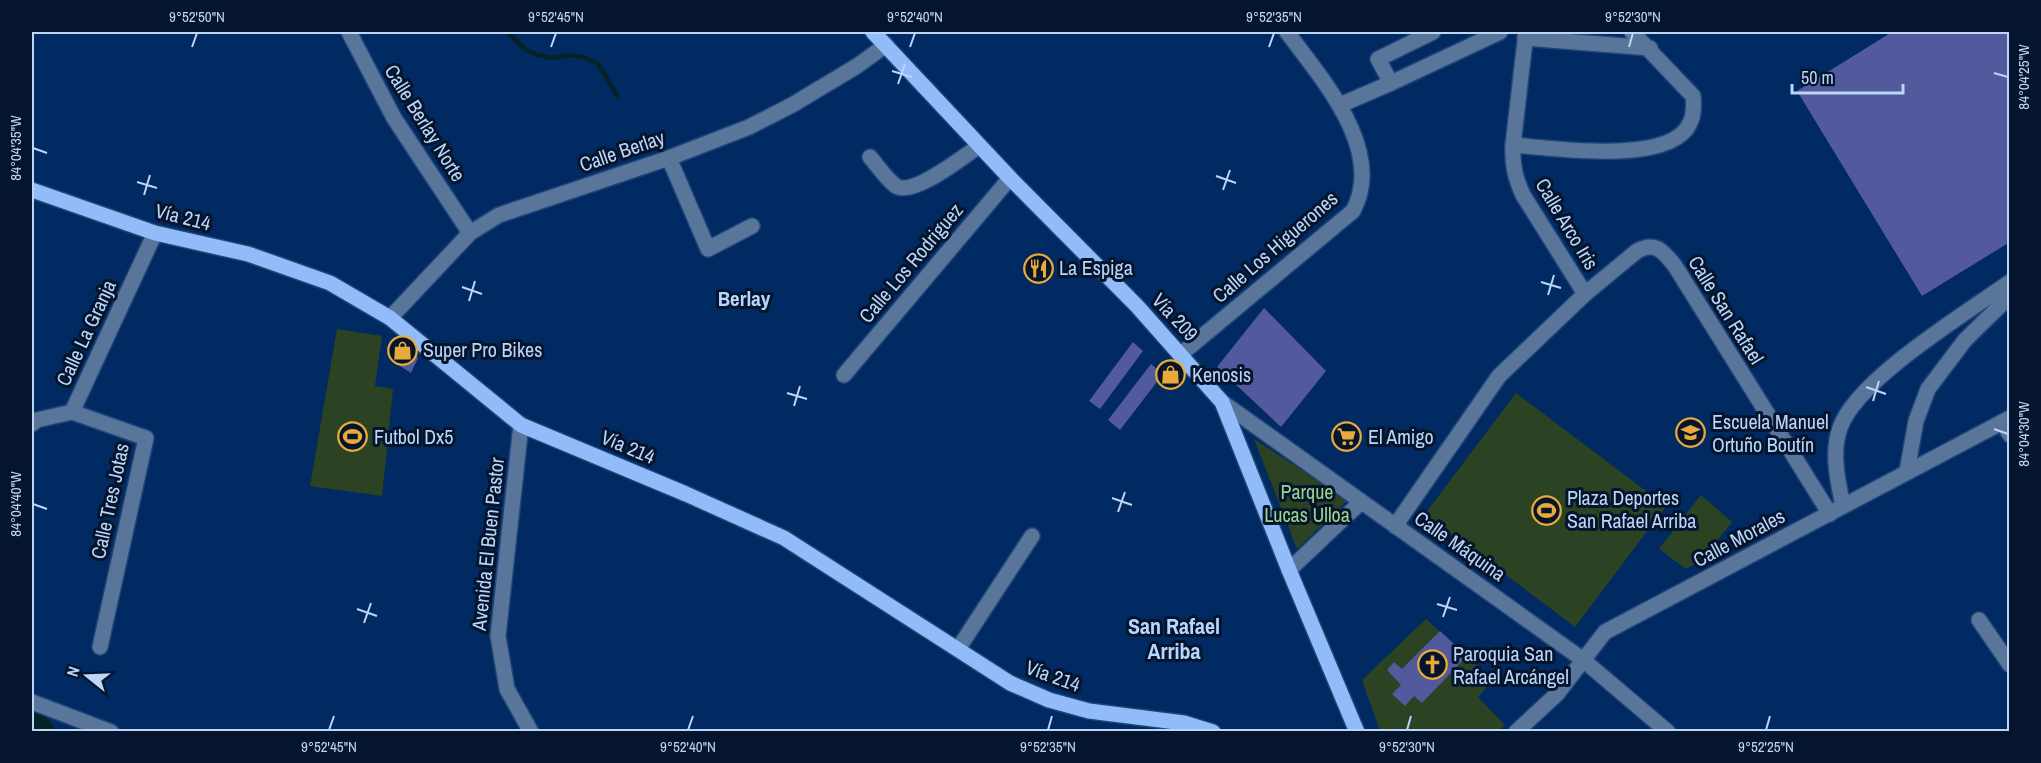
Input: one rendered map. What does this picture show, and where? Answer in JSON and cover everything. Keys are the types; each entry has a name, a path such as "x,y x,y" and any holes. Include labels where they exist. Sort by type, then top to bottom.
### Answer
{"main road":[{"name":"Vía 209","path":"873,32 1010,178 1137,306 1222,402 1357,732"},
{"name":"Vía 214","path":"32,190 155,233 248,254 330,283 390,318 521,425 784,538 1010,683 1048,700 1089,711 1184,723 1213,732"}],"street":[{"name":"Calle Berlay Norte","path":"349,32 394,118 470,233"},
{"name":"Calle Los Higuerones","path":"1181,354 1353,211 1361,197 1362,166 1358,146 1340,105 1287,32"},
{"path":"1391,83 1378,59 1433,32"},
{"path":"1340,105 1500,32"},
{"path":"1513,145 1610,152 1636,151 1663,144 1683,134 1690,124 1694,110 1693,96 1650,48 1632,32"},
{"path":"1526,35 1650,48"},
{"name":"Calle Arco Iris","path":"1526,35 1513,145 1512,162 1515,179 1585,294"},
{"name":"Calle Berlay","path":"390,318 470,233 499,215 669,158 750,127 857,66 885,45"},
{"path":"870,157 896,186 904,189 919,185 980,146"},
{"path":"669,158 708,249 752,226"},
{"name":"Calle Los Rodriguez","path":"844,375 1010,178"},
{"name":"Calle La Granja","path":"32,423 72,412 155,233"},
{"name":"Calle San Rafael","path":"1395,526 1499,376 1585,294 1637,251 1653,246 1665,253 1675,266 1836,510"},
{"path":"1836,510 1839,429 1847,413 1885,370 2010,282"},
{"path":"1906,471 1916,421 1928,389 1965,340 2010,296"},
{"name":"Calle Máquina","path":"1222,402 1582,659 1668,732"},
{"name":"Calle Tres Jotas","path":"72,412 146,438 100,647"},
{"path":"2006,420 2010,435"},
{"name":"Calle Morales","path":"1516,732 1557,694 1605,632 2006,420"},
{"name":"Avenida El Buen Pastor","path":"521,425 498,636 507,689 531,732"},
{"path":"1289,570 1361,502"},
{"path":"958,649 1032,536"},
{"path":"1979,620 2010,665"},
{"path":"32,702 111,732"}],"green space":[{"name":"Futbol Dx5","path":"337,329 382,336 375,386 393,389 382,496 310,486"},
{"name":"Plaza Deportes San Rafael Arriba","path":"1516,393 1666,506 1575,627 1425,514"},
{"name":"Parque Lucas Ulloa","path":"1254,439 1348,500 1297,549"},
{"path":"1701,495 1732,522 1700,561 1686,569 1659,549"},
{"path":"1426,619 1493,680 1478,697 1505,725 1498,731 1380,731 1362,680"}],"building":[{"path":"1892,32 2010,32 2010,242 1922,296 1797,91"},
{"path":"1264,308 1326,371 1281,427 1217,367"},
{"name":"Super Pro Bikes","path":"398,342 418,358 411,373 395,363"},
{"path":"1133,342 1143,351 1100,409 1089,401"},
{"path":"1151,364 1163,374 1120,430 1108,420"},
{"name":"Paroquia San Rafael Arcángel","path":"1440,631 1467,656 1422,703 1414,696 1405,706 1392,694 1401,685 1387,670 1394,662 1402,669"}],"waterway":[{"path":"507,32 526,50 538,55 552,58 568,55 583,57 598,64 618,97"},
{"path":"32,722 41,732"}],"place":[{"name":"La Espiga","path":"1038,268"},
{"name":"Super Pro Bikes","path":"402,350"},
{"name":"Kenosis","path":"1171,375"},
{"name":"Escuela Manuel Ortuño Boutín","path":"1691,433"},
{"name":"Futbol Dx5","path":"353,437"},
{"name":"El Amigo","path":"1347,437"},
{"name":"Plaza Deportes San Rafael Arriba","path":"1546,510"},
{"name":"Paroquia San Rafael Arcángel","path":"1432,665"}],"district":[{"name":"Berlay","path":"744,299"},
{"name":"San Rafael Arriba","path":"1174,638"}]}
